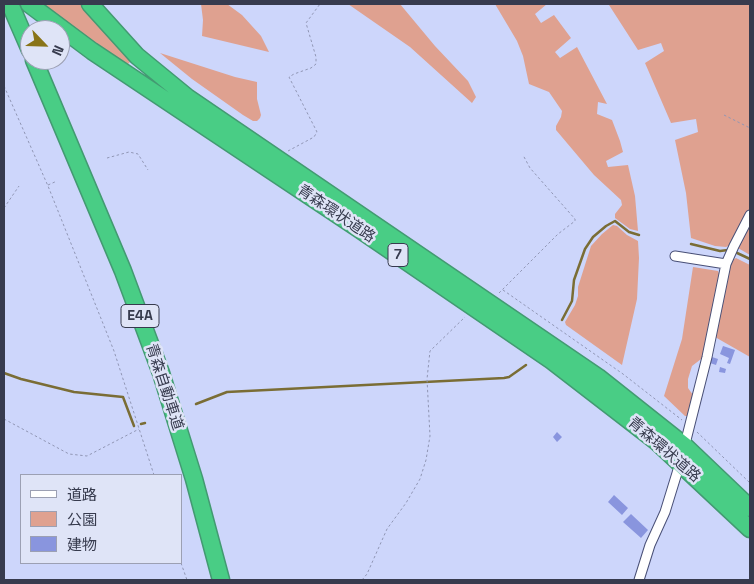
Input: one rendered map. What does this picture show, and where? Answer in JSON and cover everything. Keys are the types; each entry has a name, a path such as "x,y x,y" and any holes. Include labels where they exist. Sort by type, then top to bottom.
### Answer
{"highway":[{"path":"10,4 20,26"},
{"name":"青森環状道路","path":"29,4 100,56 598,377 685,446 750,508"},
{"name":"青森環状道路","path":"90,4 137,56 162,77 218,120 280,161 482,304 680,462 750,529"},
{"name":"青森自動車道","path":"38,70 124,271 161,373 194,479 221,580"}],"street":[{"path":"639,580 650,545 664,512 685,446 707,357 726,264 750,215"},
{"path":"675,256 726,264"}],"path":[{"path":"280,161 288,151 314,137 317,132 290,77 316,64 316,57 306,23 320,4"},
{"path":"4,86 48,186 114,351 154,474"},
{"path":"724,115 750,128"},
{"path":"108,158 129,152 138,154 148,170"},
{"path":"362,580 367,574 387,529 406,504 423,470 430,436 427,379 430,351 482,304 503,290 558,234 575,221 530,168 523,155"},
{"path":"48,186 57,181"},
{"path":"4,208 19,186"},
{"path":"503,290 616,369 690,426 750,483"},
{"path":"4,419 69,454 87,456 139,429"},
{"path":"181,564 186,580"}],"green space":[{"path":"42,4 85,4 131,61 126,66 70,25 70,20 64,20"},
{"path":"201,4 227,4 242,15 261,36 269,52 202,36"},
{"path":"348,4 400,4 435,46 468,81 476,97 472,103 410,47"},
{"path":"495,4 547,4 535,14 541,23 554,15 571,38 555,52 560,58 577,47 607,104 598,102 597,114 612,120 623,152 606,161 608,167 628,165 635,196 638,231 630,229 615,218 615,214 622,205 621,200 594,175 556,130 562,111 549,92 529,84 523,56 517,41"},
{"path":"750,4 750,210 730,245 726,247 715,246 691,238 686,193 675,140 698,132 696,119 671,123 645,63 664,51 661,43 638,50 609,5"},
{"path":"160,53 235,77 257,82 260,118 257,121 253,121 243,115 192,79"},
{"path":"750,224 750,255 738,248"},
{"path":"613,225 638,241 637,299 622,365 566,325 565,322 575,305 578,287 591,246"},
{"path":"736,258 750,265 750,357 715,337 731,261"},
{"path":"693,267 718,271 720,276 705,356 692,366 688,379 688,388 693,395 693,401 689,416 685,416 664,396 682,339"}],"building":[{"path":"723,346 735,350 730,364 727,363 729,358 720,354"},
{"path":"712,357 718,359 716,365 710,363"},
{"path":"720,367 726,369 725,373 719,372"},
{"path":"557,432 562,437 557,442 553,437"},
{"path":"614,495 628,508 622,515 608,502"},
{"path":"631,514 648,530 641,538 623,522"}],"waterway":[{"path":"562,320 572,301 574,280 585,249 593,237 615,221 629,232 639,235"},
{"path":"691,244 720,251 728,250"},
{"path":"735,252 750,259"},
{"path":"196,404 227,392 504,378 509,377 526,365"},
{"path":"4,373 74,392 123,397 134,426"},
{"path":"141,424 145,423"}]}
